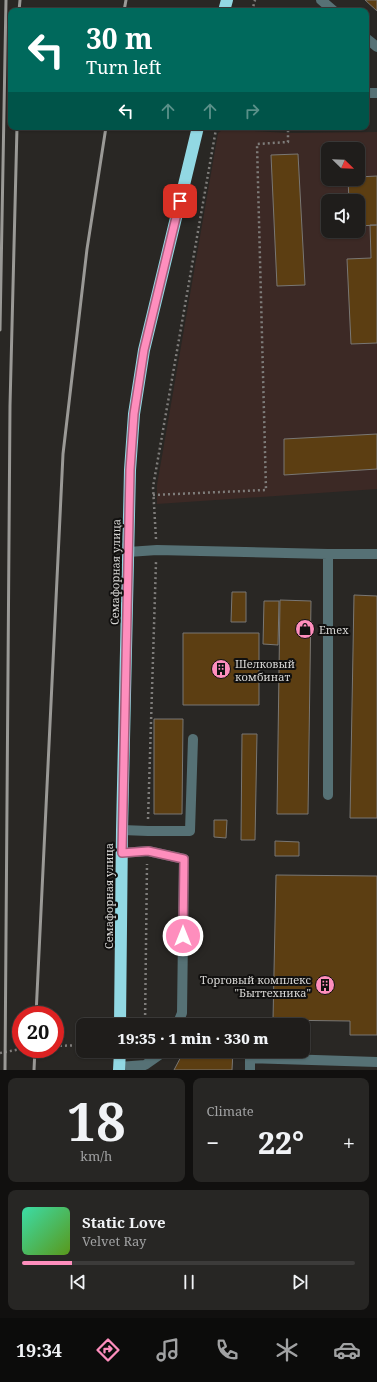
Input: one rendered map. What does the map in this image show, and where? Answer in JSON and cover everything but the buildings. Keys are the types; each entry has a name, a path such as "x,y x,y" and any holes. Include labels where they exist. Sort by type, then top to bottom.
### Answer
{"highway":[{"name":"Семафорная улица","path":"120,1018 122,830 128,552 130,470 134,414 144,350 197,130"},
{"path":"119,1068 120,1058"}],"street":[{"path":"321,0 330,8"},
{"path":"369,40 377,47"},
{"path":"128,552 157,550 377,554"},
{"path":"328,554 328,795"},
{"path":"122,830 190,831 193,739"},
{"path":"122,853 148,851 184,859 182,1013 180,1018"},
{"path":"119,1068 145,1065 155,1058"},
{"path":"250,1070 250,1058 377,1062"}],"path":[{"path":"148,831 157,550 153,495 216,130"},
{"path":"153,495 266,490 257,144 288,142 288,130"},
{"path":"145,1018 148,851"},
{"path":"64,1046 76,1045"},
{"path":"0,1053 12,1051"}],"shaded area":[{"path":"222,130 287,133 377,132 377,489 157,504 157,485 218,133"}],"railway":[{"path":"0,330 6,0"},
{"path":"19,8 20,0"},
{"path":"125,8 126,0"},
{"path":"5,1070 10,406 17,130"},
{"path":"36,1006 63,454 87,249 106,130"},
{"path":"34,1070 35,1058"}],"place":[{"name":"Emex","path":"305,629"},
{"name":"Шелковый комбинат","path":"221,669"},
{"name":"Торговый комплекс \"Быттехника\"","path":"325,985"}],"route":[{"path":"180,201 144,350 134,414 130,470 122,853 148,851 184,859 183,936"}]}
